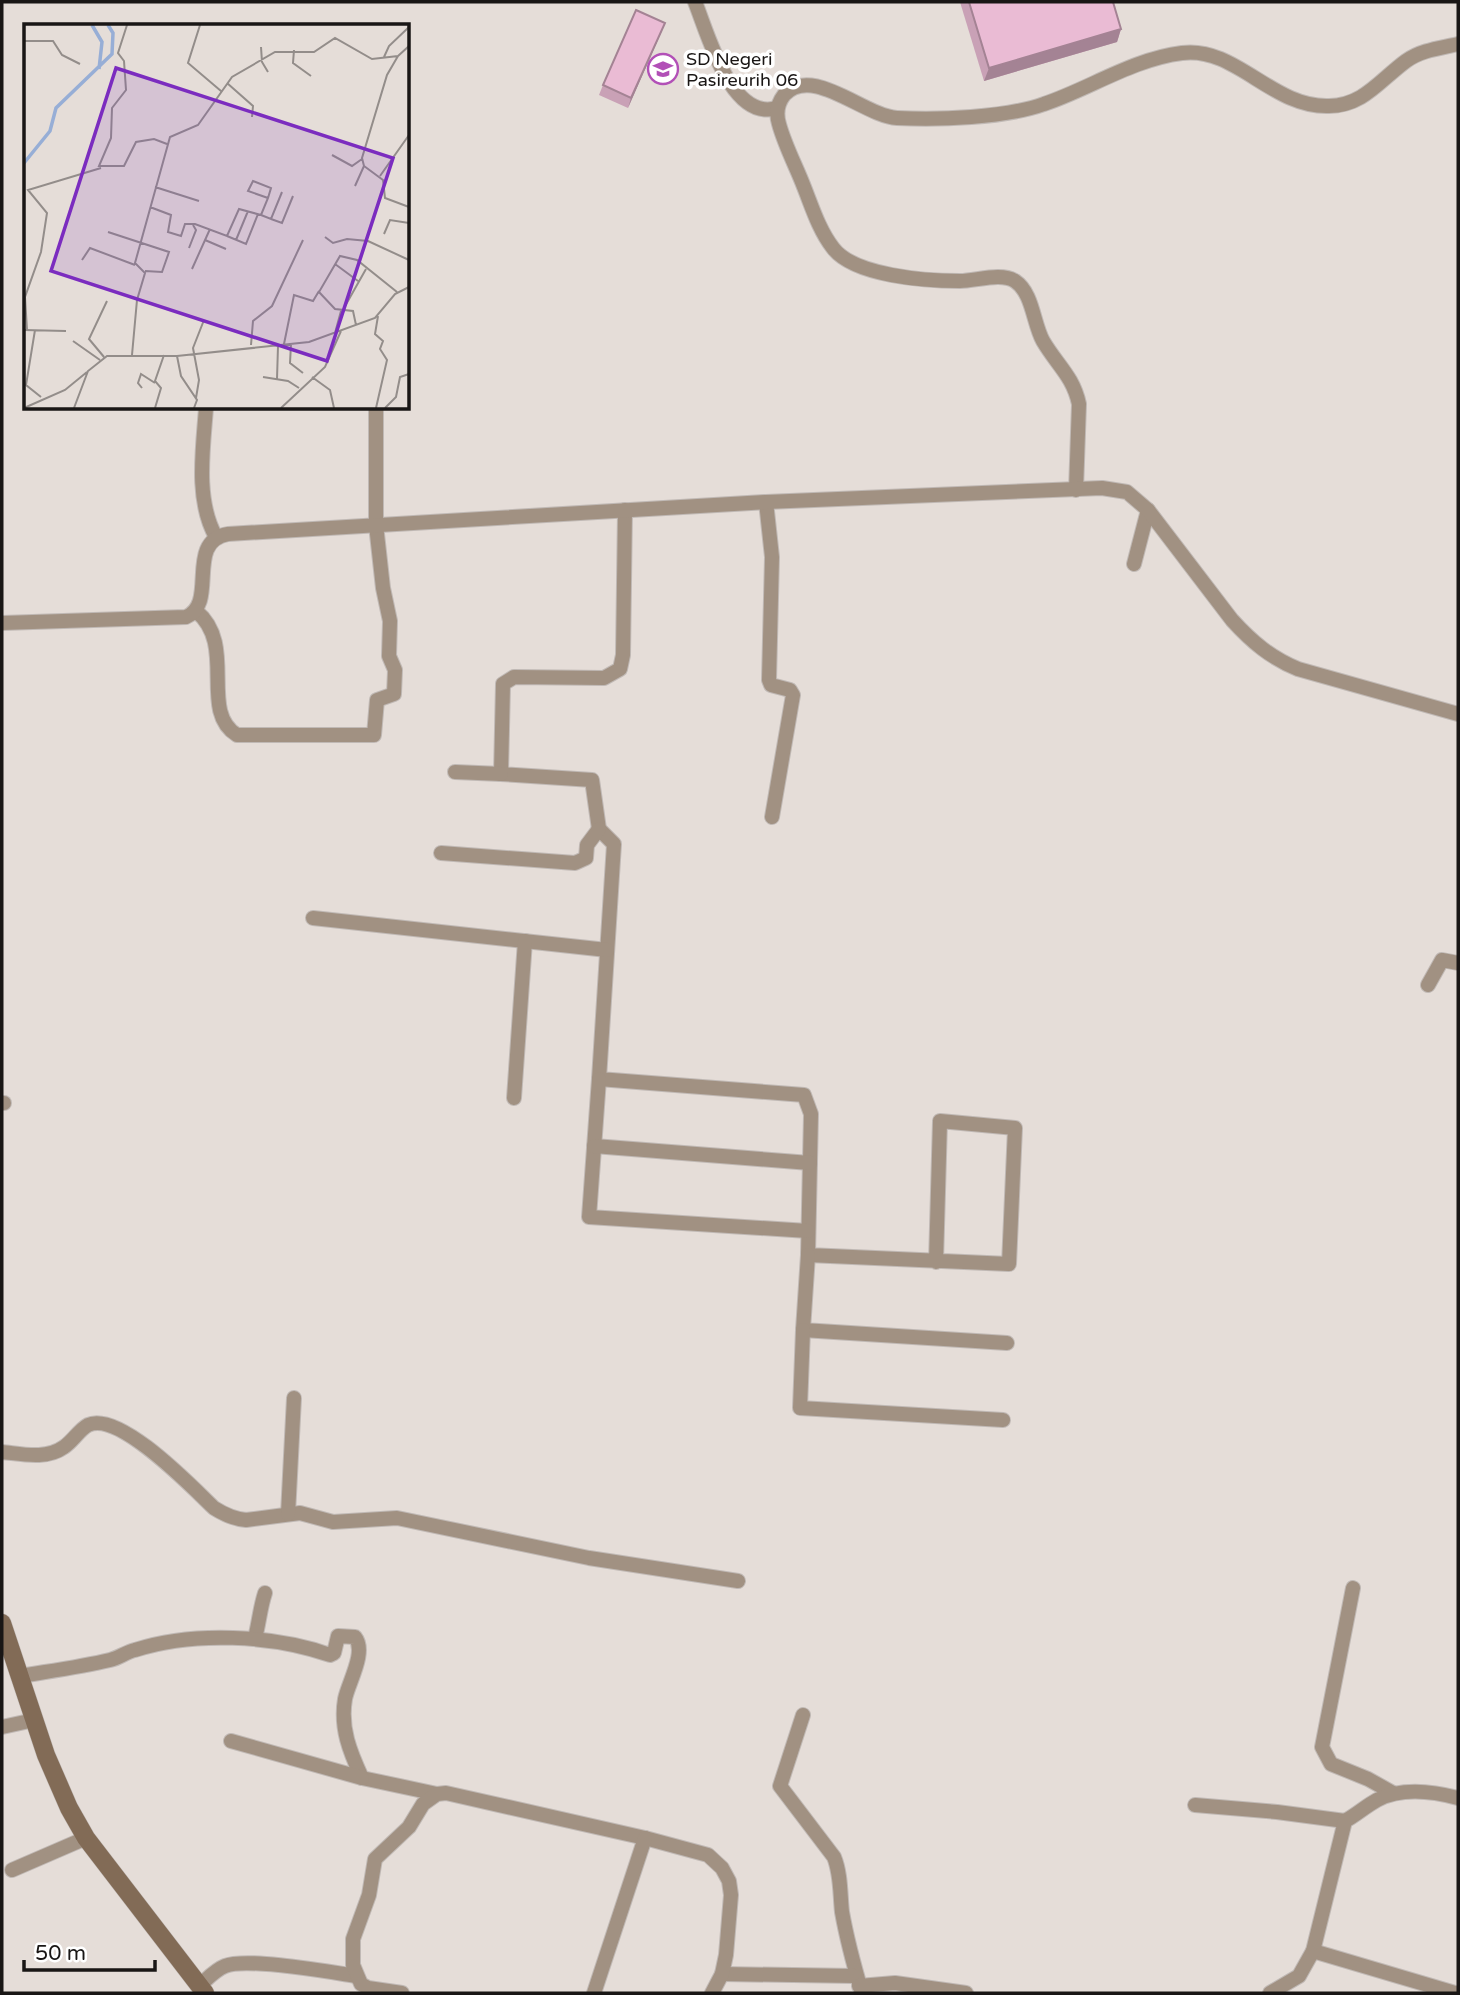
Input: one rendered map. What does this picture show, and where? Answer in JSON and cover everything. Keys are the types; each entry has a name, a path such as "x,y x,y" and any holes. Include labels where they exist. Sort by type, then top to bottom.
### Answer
{"main road":[{"path":"3,1634 57,1784 86,1838 202,1989"}],"street":[{"path":"695,2 718,60 736,92 755,109 763,111 777,108"},
{"path":"1076,490 1079,404 1077,393 1070,377 1041,337 1021,287 1007,278 946,281 872,271 854,265 840,256 820,227 781,131 777,108 781,98 797,87 812,85 826,88 864,108 893,118 994,115 1044,104 1166,56 1194,52 1224,59 1296,102 1329,106 1358,100 1415,56 1458,44"},
{"path":"206,410 204,505 216,537"},
{"path":"196,611 207,622 216,640 220,710 230,730 237,735 322,733 373,736 377,699 394,694 395,670 389,656 390,621 383,588 376,525 376,410"},
{"path":"196,611 208,548 216,537 229,534 766,502 1102,488 1127,492 1148,510 1247,637 1272,656 1298,669 1458,714"},
{"path":"766,502 772,556 769,680 771,685 790,690 793,695 772,817"},
{"path":"501,774 503,684 514,677 604,678 620,669 623,655 625,510"},
{"path":"1134,564 1148,510"},
{"path":"2,623 25,620 179,619 196,611"},
{"path":"455,772 592,780 599,829 614,844 589,1217 808,1231"},
{"path":"575,863 586,858 587,845 599,829"},
{"path":"441,853 612,865"},
{"path":"313,918 607,950"},
{"path":"514,1097 525,942"},
{"path":"1427,985 1442,960 1458,963"},
{"path":"599,1079 804,1095 811,1114 808,1255 800,1408 1003,1420"},
{"path":"808,1255 936,1262 1009,1264 1015,1128 940,1121 936,1262"},
{"path":"594,1146 810,1163"},
{"path":"803,1330 1007,1343"},
{"path":"288,1514 294,1398"},
{"path":"2,1452 48,1454 65,1446 87,1426 102,1423 123,1430 142,1444 226,1516 246,1520 300,1513 345,1523 384,1517 397,1518 589,1558 738,1581"},
{"path":"1353,1588 1322,1747 1331,1763 1393,1793"},
{"path":"254,1639 260,1618 259,1609 265,1593"},
{"path":"20,1676 108,1661 132,1650 174,1642 254,1639 331,1655 334,1653 338,1636 358,1640 356,1672 348,1686 343,1726 362,1777"},
{"path":"803,1715 780,1786 834,1857 859,1985"},
{"path":"2,1727 34,1720"},
{"path":"231,1741 362,1777 437,1794 466,1797 708,1855 722,1868 729,1881 731,1895 726,1955 722,1974 712,1993"},
{"path":"1270,1993 1299,1976 1313,1951 1345,1821 1363,1808 1393,1793 1437,1793 1458,1798"},
{"path":"402,1993 378,1992 360,1984 352,1957 352,1939 369,1895 375,1859 409,1827 423,1804 437,1794"},
{"path":"1195,1805 1345,1821"},
{"path":"12,1870 86,1838"},
{"path":"594,1993 645,1838"},
{"path":"1313,1951 1455,1993"},
{"path":"202,1989 223,1966 230,1964 292,1967 356,1976"},
{"path":"722,1974 859,1985 895,1983 966,1993"}],"building":[{"path":"969,2 1113,2 1121,29 989,68"},
{"path":"636,10 665,23 631,98 603,85"}],"place":[{"name":"SD Negeri Pasireurih 06","path":"663,69"}]}
